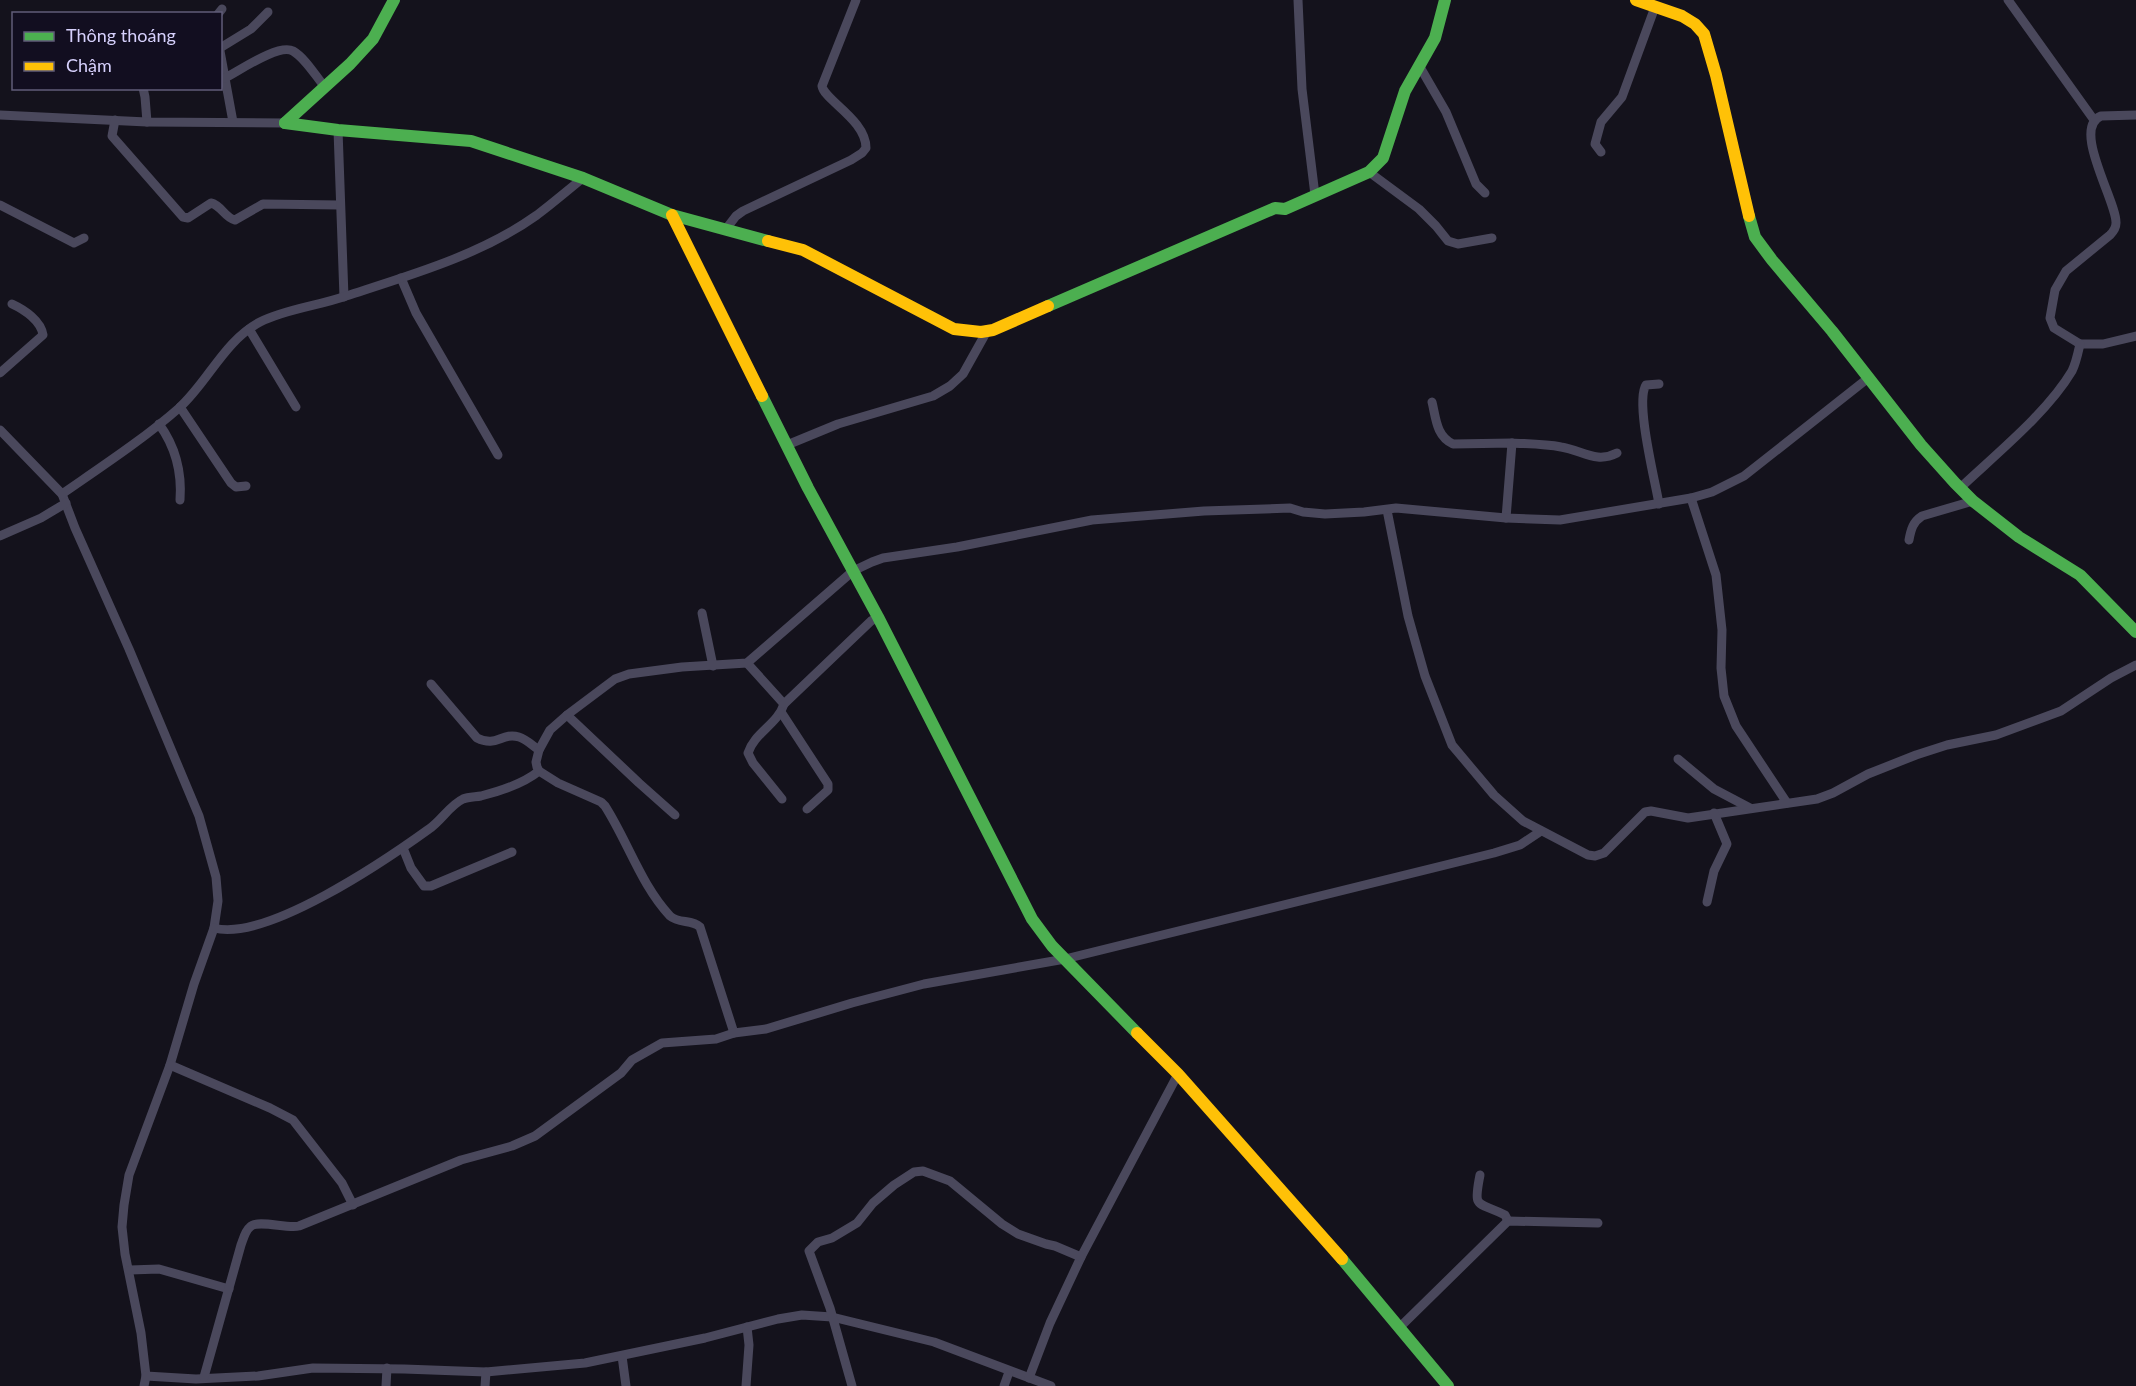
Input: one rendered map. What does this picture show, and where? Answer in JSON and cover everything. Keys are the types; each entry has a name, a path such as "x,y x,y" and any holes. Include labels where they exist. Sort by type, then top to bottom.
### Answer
{"street":[{"path":"285,123 350,64 373,39 394,0"},
{"path":"726,229 736,216 851,160 866,148 851,117 822,90 856,0"},
{"path":"1298,0 1304,108 1315,195"},
{"path":"0,115 147,122 285,123 338,130 471,141 583,178 672,215 804,250 954,330 987,331 1275,208 1285,208 1369,172 1383,158 1405,91 1435,38 1444,0"},
{"path":"1636,0 1682,16 1701,29 1709,47 1755,237 1772,261 1832,331 1921,445 1960,488 2019,537 2080,575 2136,632"},
{"path":"2008,0 2094,120"},
{"path":"1601,152 1595,144 1598,129 1622,97 1655,7"},
{"path":"222,49 251,29 268,12"},
{"path":"225,78 278,49 288,49 300,57 324,86"},
{"path":"222,61 233,122"},
{"path":"1419,67 1446,112 1476,184 1485,193"},
{"path":"143,90 147,122"},
{"path":"2136,115 2101,116 2094,120 2091,126 2091,142 2100,176 2116,217 2116,229 2066,271 2055,290 2050,318 2054,328 2080,344 2103,344 2136,336"},
{"path":"115,120 112,136 183,217 189,218 211,203 235,220 263,204 340,205"},
{"path":"338,130 344,297"},
{"path":"1369,172 1419,209 1448,241 1458,244 1492,238"},
{"path":"0,536 41,518 180,407 212,371 230,346 249,329 271,317 344,297 431,268 487,244 537,215 583,178"},
{"path":"0,205 74,243 84,238"},
{"path":"672,215 787,445 878,617 960,782 1032,919 1052,946 1179,1074 1349,1267 1448,1386"},
{"path":"401,278 416,314 498,455"},
{"path":"0,373 43,335 42,329 34,320 24,310 12,304"},
{"path":"249,329 296,407"},
{"path":"787,445 838,424 933,396 950,386 963,374 987,331"},
{"path":"1960,488 2037,414 2056,392 2072,370 2080,344"},
{"path":"734,1033 700,927 696,923 673,919 665,909 636,865 605,806 539,771 536,762 539,750 550,730 615,679 629,674 682,667 747,663 853,571 883,558 957,547 1092,520 1204,511 1290,508 1324,514 1396,508 1506,518 1560,520 1691,498 1712,492 1744,476 1868,379"},
{"path":"1659,384 1646,384 1642,390 1644,425 1659,504"},
{"path":"1432,402 1443,438 1453,444 1512,443 1563,447 1596,458 1608,458 1617,453"},
{"path":"180,407 231,483 236,488 246,486"},
{"path":"159,424 167,437 180,472 180,500"},
{"path":"0,430 64,499 199,816 216,878 218,901 214,928 194,984 170,1065 129,1175 123,1206 122,1227 125,1254 141,1333 145,1381 258,1376 313,1368 486,1372 585,1363 802,1315 832,1317 934,1342 1050,1386"},
{"path":"1506,518 1512,443"},
{"path":"1691,498 1716,575 1722,630 1721,668 1724,696 1736,726 1787,803"},
{"path":"1909,540 1912,526 1922,516 1973,501"},
{"path":"1387,510 1408,616 1425,676 1452,745 1494,795 1523,820 1588,855 1595,856 1604,853 1645,812 1688,818 1817,799 1868,774 1916,755 1947,745 1996,735 2061,711 2111,678 2136,665"},
{"path":"702,613 713,666"},
{"path":"782,799 753,763 748,753 751,745 783,708 862,629 878,617"},
{"path":"747,663 783,708 828,784 828,790 807,809"},
{"path":"431,684 477,738 486,743 510,736 521,737 539,750"},
{"path":"567,715 675,815"},
{"path":"1678,759 1714,789 1753,809"},
{"path":"214,928 232,931 304,907 403,848 435,825 463,799 511,786 531,778 539,771"},
{"path":"1707,902 1714,871 1727,844 1714,813"},
{"path":"204,1377 241,1245 250,1227 256,1223 293,1228 461,1160 512,1146 535,1136 621,1073 632,1060 657,1044 716,1039 734,1033 766,1029 924,984 1065,959 1494,853 1520,846 1541,831"},
{"path":"403,848 411,868 424,886 431,886 512,852"},
{"path":"170,1065 293,1120 342,1183 353,1205"},
{"path":"1029,1378 1050,1323 1081,1257 1179,1074"},
{"path":"852,1386 832,1317 809,1251 818,1242 851,1227 881,1195 914,1172 923,1171 950,1181 1002,1224 1018,1234 1081,1257"},
{"path":"1480,1175 1475,1198 1478,1203 1506,1215 1508,1221"},
{"path":"1399,1328 1508,1221 1598,1223"},
{"path":"130,1270 159,1269 229,1289"},
{"path":"746,1386 749,1345 747,1327"},
{"path":"622,1356 626,1386"},
{"path":"386,1386 387,1368"},
{"path":"485,1386 486,1372"},
{"path":"1004,1386 1009,1372"},
{"path":"258,1376 260,1386"}],"traffic: fast":[{"path":"285,123 350,64 373,39 394,0"},
{"path":"1048,306 1275,208 1285,209 1369,172 1383,158 1405,91 1435,38 1445,0"},
{"path":"285,123 338,130 471,141 583,178 672,215 768,241"},
{"path":"1749,216 1755,237 1772,260 1832,331 1921,445 1955,483 1973,501 2019,537 2080,575 2136,632"},
{"path":"762,396 1032,919 1052,946 1137,1033"},
{"path":"1342,1259 1448,1386"}],"traffic: slow":[{"path":"1636,0 1682,16 1695,24 1704,34 1716,75 1749,216"},
{"path":"672,215 762,396"},
{"path":"768,241 803,250 954,329 981,332 993,330 1048,306"},
{"path":"1137,1033 1178,1074 1342,1259"}]}
